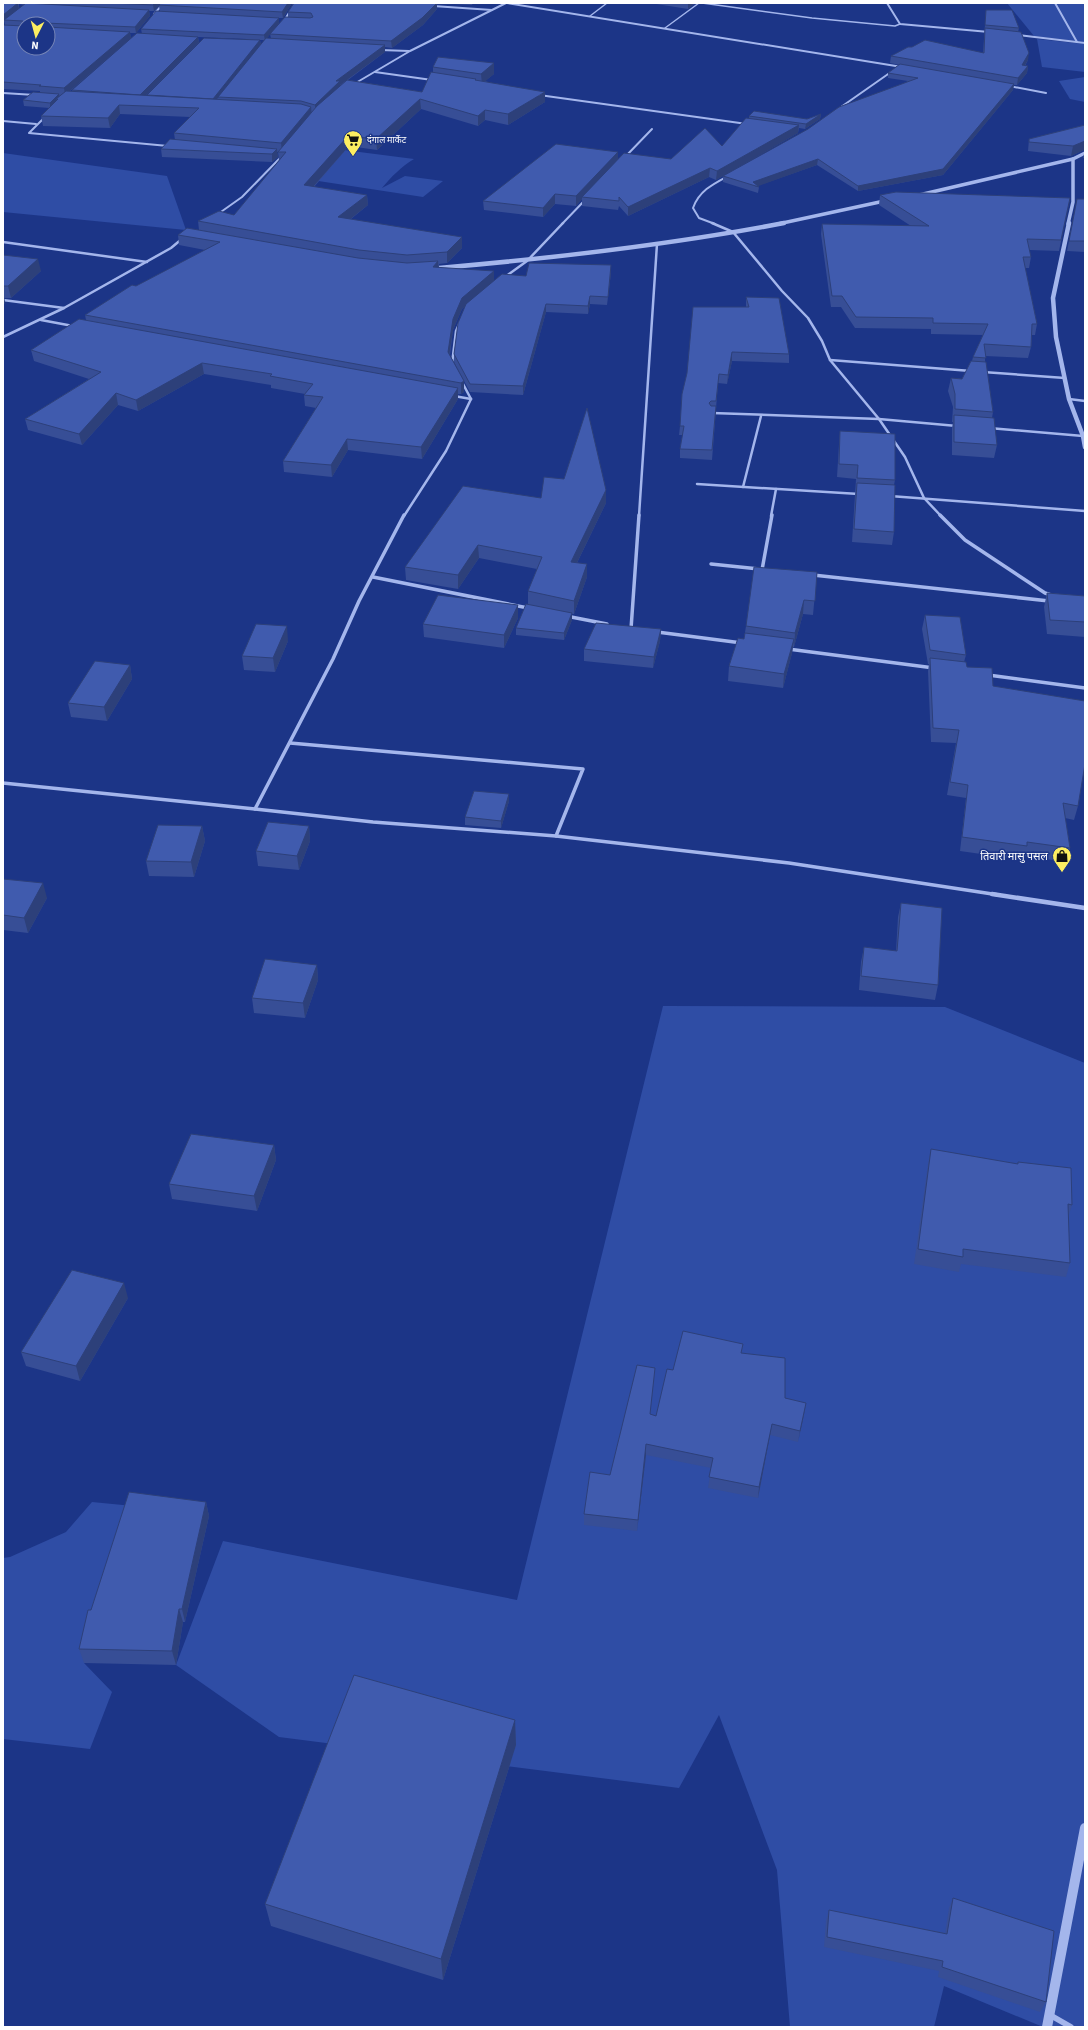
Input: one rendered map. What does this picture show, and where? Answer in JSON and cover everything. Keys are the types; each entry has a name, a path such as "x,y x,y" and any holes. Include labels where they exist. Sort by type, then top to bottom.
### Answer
{"street":[{"path":"150,19 164,3"},
{"path":"280,26 295,3"},
{"path":"350,86 410,51 507,3 907,68"},
{"path":"887,3 900,24 990,32"},
{"path":"1055,3 1077,42"},
{"path":"431,6 492,10"},
{"path":"147,13 162,14"},
{"path":"277,20 291,21"},
{"path":"1017,35 1085,43"},
{"path":"376,50 410,51"},
{"path":"837,110 899,67"},
{"path":"375,72 436,81"},
{"path":"1008,86 1046,93"},
{"path":"3,93 39,96"},
{"path":"535,95 752,125"},
{"path":"47,115 36,124 29,133 173,146"},
{"path":"3,121 36,124"},
{"path":"624,158 652,129"},
{"path":"912,196 1073,159 1085,153"},
{"path":"212,217 242,197 283,155 275,155"},
{"path":"1073,159 1073,202 1053,298 1056,337 1069,399 1083,436 1085,447"},
{"path":"730,174 710,186 696,199 693,208 694,212 699,218 733,232 782,291 808,318 822,341 830,360 879,419 905,457 924,498 965,540 1045,593 1059,596"},
{"path":"504,277 527,261 587,198"},
{"path":"431,269 527,261 657,244 792,222 898,199"},
{"path":"3,337 64,308 147,262 171,248 188,234"},
{"path":"3,242 147,262"},
{"path":"631,629 657,244"},
{"path":"3,300 64,308"},
{"path":"454,369 451,363 456,331 461,318"},
{"path":"40,320 79,327"},
{"path":"830,360 1065,378"},
{"path":"461,381 471,399"},
{"path":"449,395 471,399"},
{"path":"255,809 333,659 359,601 373,577 405,513 446,451 471,399"},
{"path":"1069,399 1085,401"},
{"path":"711,413 761,416 879,419 965,426"},
{"path":"743,487 761,416"},
{"path":"981,428 1083,436"},
{"path":"697,484 862,494"},
{"path":"762,570 776,489"},
{"path":"885,496 1085,511"},
{"path":"712,564 770,570"},
{"path":"810,575 1054,601"},
{"path":"373,577 529,609"},
{"path":"561,615 615,626"},
{"path":"623,628 639,630"},
{"path":"654,632 748,644"},
{"path":"787,648 936,668"},
{"path":"983,674 1085,688"},
{"path":"290,743 583,769 556,836"},
{"path":"3,783 373,822 556,836 789,863 1085,908"},
{"path":"1047,2027 1085,1828"},
{"path":"1050,2015 1071,2027"}],"lane":[{"path":"590,16 607,3"},
{"path":"664,28 699,3"},
{"path":"702,3 812,18 895,26 900,24"}],"shaded area":[{"path":"1007,3 1085,3 1085,42 1034,36"},
{"path":"1037,39 1085,44 1085,72 1042,67"},
{"path":"1085,77 1085,102 1070,99 1059,81"},
{"path":"305,145 414,159 396,172 382,188 405,176 443,181 423,197 279,175"},
{"path":"3,153 167,176 186,230 3,212"},
{"path":"663,1006 945,1007 1085,1063 1085,2027 1043,2027 944,1986 934,2027 790,2027 777,1870 719,1715 679,1788 279,1737 176,1665 223,1541 517,1600"},
{"path":"92,1502 133,1506 84,1663 112,1692 90,1749 3,1739 3,1558 10,1557 66,1532"}],"building":[{"path":"3,3 18,3 3,15"},
{"path":"26,3 149,10 135,27 56,23 56,16 16,16 16,21 4,20"},
{"path":"113,3 155,3 153,5"},
{"path":"161,3 288,3 282,12 159,5"},
{"path":"294,3 437,3 422,18 391,41 270,34 285,17 313,17 311,13 288,12"},
{"path":"986,10 1012,10 1019,28 985,25"},
{"path":"156,11 279,18 264,35 141,29"},
{"path":"3,25 16,26 16,56 56,56 56,27 130,32 64,88 3,82"},
{"path":"985,28 1021,32 1029,53 1022,65 1028,66 1018,78 891,56 925,40 984,53"},
{"path":"137,33 198,37 140,95 72,90"},
{"path":"204,38 260,40 213,99 147,95"},
{"path":"266,38 385,45 336,81 340,81 315,105 301,101 218,97"},
{"path":"438,57 494,63 481,74 433,67"},
{"path":"900,64 1014,84 943,169 858,186 818,159 753,182 759,187 723,176 808,129 839,107 918,78 888,73"},
{"path":"431,72 545,92 508,114 485,110 478,116 420,99 376,139 348,136 304,185 367,195 338,217 462,237 447,252 407,255 359,250 198,221 219,211 234,215 286,152 278,152 317,106 347,80 422,92"},
{"path":"66,91 301,104 311,107 281,143 174,133 199,108 119,105 108,118 41,116 58,99 56,99"},
{"path":"33,92 59,94 50,103 23,100"},
{"path":"754,111 807,119 821,114 806,124 749,116"},
{"path":"746,118 799,125 717,171 710,168 628,207 619,197 619,201 582,197 624,153 671,159 705,128 722,146"},
{"path":"1085,125 1085,141 1073,146 1029,142 1029,139"},
{"path":"170,139 277,149 272,154 161,149"},
{"path":"556,144 618,152 576,196 555,194 543,208 483,201"},
{"path":"896,192 1070,198 1061,240 1027,239 1031,257 1023,257 1037,324 1032,324 1031,347 984,344 986,358 973,357 988,324 933,323 933,318 856,317 842,296 832,296 822,224 929,226 880,195"},
{"path":"1077,199 1085,199 1085,241 1069,241"},
{"path":"187,228 358,258 407,263 438,261 433,267 494,271 462,298 453,319 448,352 464,381 461,383 85,315 132,285 136,286 220,242 178,235"},
{"path":"3,255 38,259 8,286 3,286"},
{"path":"529,263 611,265 608,297 590,296 588,306 546,304 523,386 470,384 454,354 458,323 466,304 502,274 526,276"},
{"path":"746,297 779,298 789,354 732,352 728,375 719,374 716,401 711,401 709,403 711,406 716,406 712,450 680,449 684,426 680,426 682,394 687,373 693,307 749,307"},
{"path":"79,319 458,388 421,447 347,439 331,465 283,461 323,397 304,395 313,384 270,376 272,374 202,363 136,400 116,393 79,434 25,419 101,372 31,350"},
{"path":"971,361 986,362 993,412 955,409 955,394 951,378 962,379"},
{"path":"587,408 606,490 571,562 587,564 574,601 528,591 542,557 478,545 458,575 405,567 463,486 541,498 544,477 564,479"},
{"path":"954,415 994,418 997,445 954,442"},
{"path":"840,431 895,434 895,480 857,478 858,465 839,464"},
{"path":"857,483 895,485 894,532 854,529"},
{"path":"754,567 817,572 815,601 804,600 795,633 746,626"},
{"path":"1047,593 1085,596 1085,622 1050,620"},
{"path":"438,595 518,605 504,635 423,624"},
{"path":"526,604 572,613 564,633 516,628"},
{"path":"925,615 960,617 966,655 930,650"},
{"path":"596,623 661,629 654,657 584,649"},
{"path":"256,624 287,626 273,658 242,656"},
{"path":"745,633 794,639 784,674 729,666 738,638 744,639"},
{"path":"930,658 966,662 967,667 992,668 993,686 1085,701 1085,764 1078,806 1063,803 1070,848 1027,842 1027,846 962,837 968,785 950,782 959,730 933,728"},
{"path":"95,661 130,665 104,707 68,703"},
{"path":"474,791 509,794 501,821 465,817"},
{"path":"268,822 309,826 297,856 256,851"},
{"path":"158,825 202,826 191,862 146,861"},
{"path":"3,879 43,883 24,918 3,915"},
{"path":"901,903 942,908 938,985 861,976 864,947 897,951"},
{"path":"265,959 317,965 303,1003 252,998"},
{"path":"191,1134 274,1145 254,1196 169,1184"},
{"path":"931,1149 1018,1164 1018,1162 1071,1168 1072,1205 1068,1204 1070,1263 963,1249 963,1257 918,1249"},
{"path":"72,1270 124,1283 76,1366 21,1352"},
{"path":"683,1331 743,1344 741,1353 785,1358 785,1398 806,1403 800,1431 772,1424 759,1487 709,1477 713,1458 646,1444 638,1520 584,1514 590,1472 610,1475 637,1365 655,1368 650,1414 656,1416 667,1369 673,1370"},
{"path":"129,1492 206,1502 182,1609 179,1609 172,1651 79,1649 88,1610 91,1610"},
{"path":"354,1675 515,1720 441,1959 265,1904"},
{"path":"953,1898 1054,1931 1046,2002 942,1967 943,1961 827,1937 829,1910 947,1934"}],"place":[{"name":"दंगाल मार्केट","path":"353,157"},
{"name":"तिवारी मासु पसल","path":"1062,873"}]}
